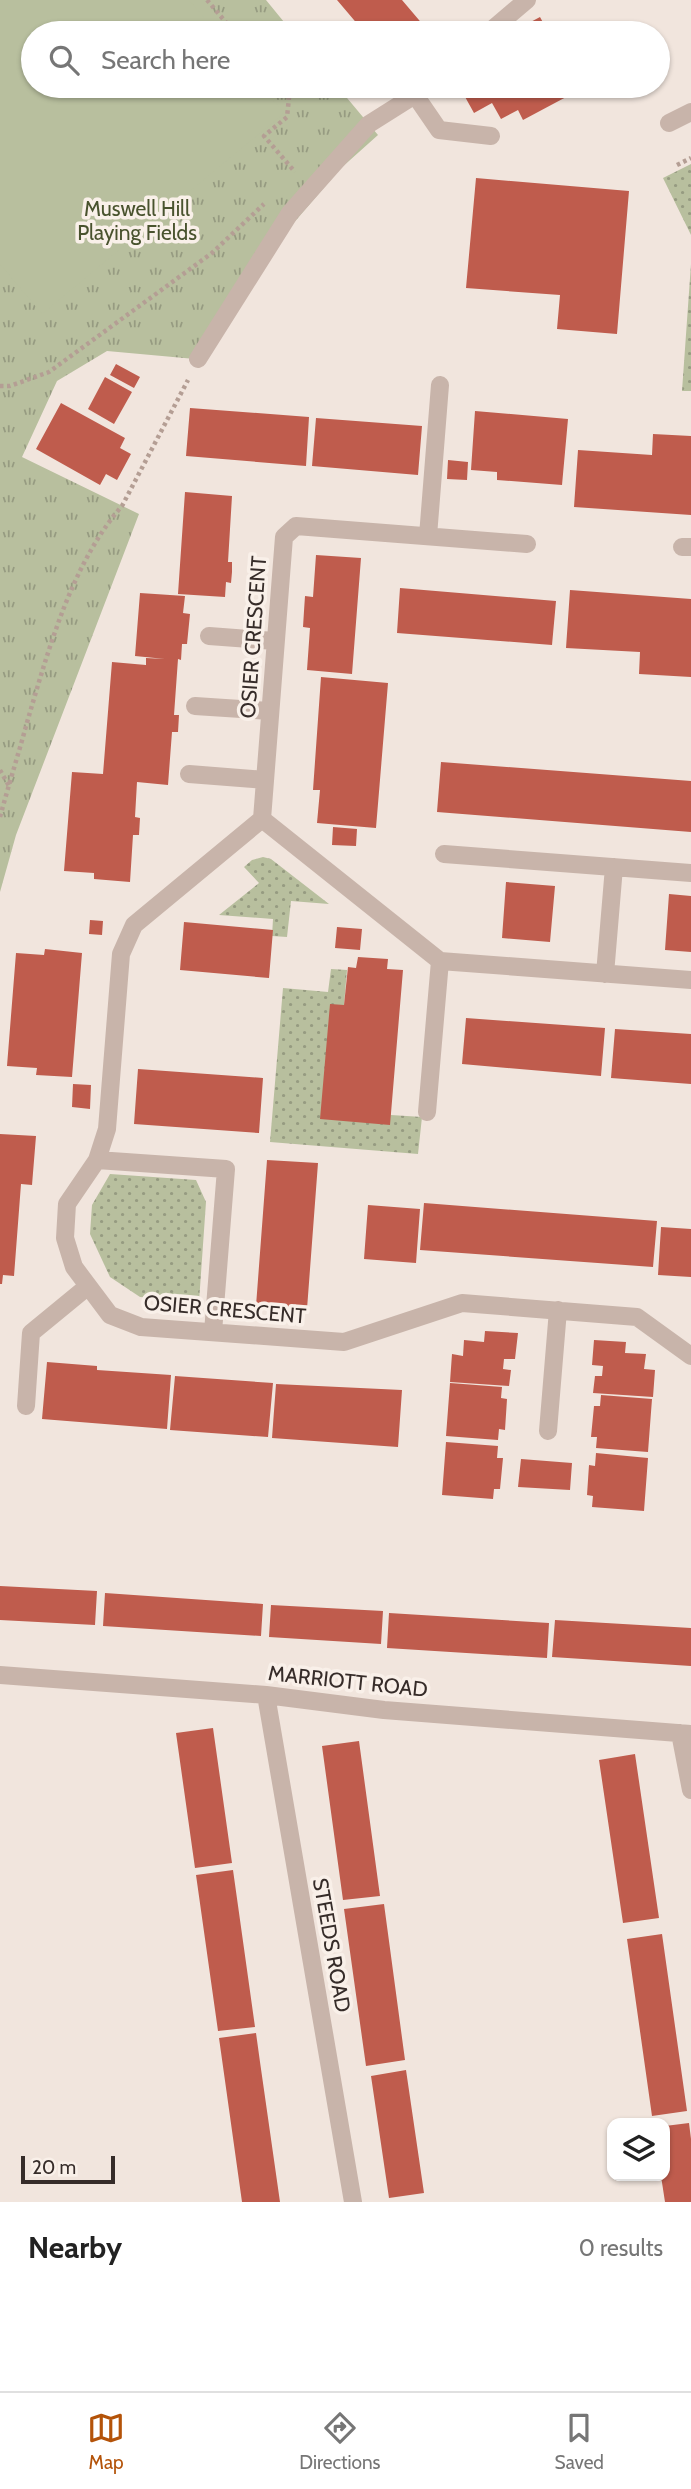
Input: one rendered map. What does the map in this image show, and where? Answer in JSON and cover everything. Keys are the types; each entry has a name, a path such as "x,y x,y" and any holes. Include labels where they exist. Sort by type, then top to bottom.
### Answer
{"street":[{"path":"502,21 527,0"},
{"path":"198,359 290,213 369,124 408,98"},
{"path":"424,98 439,130 491,136"},
{"path":"669,123 691,112"},
{"path":"428,536 440,385"},
{"name":"OSIER CRESCENT","path":"527,544 296,527 284,537 262,819 134,925 121,954 107,1129 97,1160 67,1203 65,1238 74,1268 86,1287 110,1315 141,1327 344,1342 462,1303 637,1317 691,1356"},
{"path":"209,636 275,641"},
{"path":"195,706 270,712"},
{"path":"189,774 265,780"},
{"path":"262,819 440,961 691,981"},
{"path":"444,854 691,873"},
{"path":"605,974 614,867"},
{"path":"427,1112 440,961"},
{"path":"97,1160 226,1170 214,1332"},
{"path":"26,1406 31,1333 86,1287"},
{"path":"548,1431 558,1310"},
{"name":"MARRIOTT ROAD","path":"0,1675 266,1695 384,1710 686,1734"},
{"name":"STEEDS ROAD","path":"266,1695 353,2202"},
{"path":"686,1734 691,1790"}],"path":[{"path":"208,0 225,21"},
{"path":"289,98 287,117 264,136 296,173"},
{"path":"677,165 691,158"},
{"path":"287,182 305,165"},
{"path":"0,386 10,386 49,372 212,253 268,200"},
{"path":"0,817 46,660 73,585 109,521 122,506 198,359"},
{"path":"0,770 9,786"}],"green space":[{"name":"Muswell Hill Playing Fields","path":"0,0 266,0 283,21 21,21 21,98 347,98 378,135 340,169 285,233 206,360 107,351 57,381 22,457 139,514 16,835 0,892"},
{"path":"0,0 189,0 207,21 21,21 21,98 271,98 284,113 42,314 0,264"},
{"path":"691,164 691,235 663,178"},
{"path":"691,264 691,391 682,391"},
{"path":"263,857 271,859 329,904 291,901 287,937 272,936 273,919 219,915 259,883 244,867 252,860"},
{"path":"331,969 347,970 344,1005 391,1115 422,1117 418,1154 270,1142 283,988 328,992"},
{"path":"110,1174 196,1180 206,1202 199,1302 140,1297 110,1277 90,1234 92,1205"}],"building":[{"path":"337,0 402,0 420,21 355,21"},
{"path":"466,98 564,98 523,120 518,110 501,119 492,103 474,113"},
{"path":"476,178 629,191 617,334 557,329 560,295 466,288"},
{"path":"116,364 140,377 134,388 110,375"},
{"path":"105,377 132,392 114,424 88,409"},
{"path":"61,403 125,438 120,448 131,454 117,480 106,474 100,485 36,449"},
{"path":"190,408 309,417 306,466 186,456"},
{"path":"475,411 568,419 562,485 497,480 497,472 471,470"},
{"path":"316,418 422,426 418,475 312,466"},
{"path":"653,434 691,436 691,515 574,507 578,450 652,455"},
{"path":"448,460 468,462 467,480 447,479"},
{"path":"185,492 232,496 228,562 232,562 232,572 231,583 226,582 225,597 178,594"},
{"path":"316,555 361,558 352,674 307,670 310,628 303,627 305,596 313,597"},
{"path":"400,588 556,601 552,645 397,633"},
{"path":"570,590 691,599 691,677 639,674 640,652 566,648"},
{"path":"140,593 185,596 183,613 190,614 187,644 182,644 181,660 178,659 174,715 179,715 178,732 172,732 168,785 137,782 135,817 140,818 139,835 133,835 130,882 94,879 94,873 64,871 72,772 103,774 112,662 146,665 146,658 165,659 135,656"},
{"path":"321,677 388,683 376,828 317,823 320,790 313,790"},
{"path":"441,762 691,781 691,832 437,812"},
{"path":"333,827 357,829 356,846 332,845"},
{"path":"506,882 555,886 550,942 502,938"},
{"path":"669,894 691,896 691,952 665,950"},
{"path":"90,920 103,921 102,935 89,934"},
{"path":"184,922 273,930 269,978 180,970"},
{"path":"337,927 362,929 360,950 335,948"},
{"path":"45,949 82,953 72,1077 36,1075 37,1068 7,1066 16,953 44,955"},
{"path":"358,957 388,959 387,969 403,970 390,1125 320,1119 330,1004 344,1005 348,967 356,968"},
{"path":"466,1018 605,1028 601,1076 462,1064"},
{"path":"615,1029 691,1034 691,1084 611,1078"},
{"path":"138,1069 263,1078 259,1133 134,1124"},
{"path":"73,1084 91,1085 90,1109 72,1107"},
{"path":"0,1134 36,1136 32,1185 21,1184 14,1276 3,1275 2,1284 0,1284"},
{"path":"267,1160 318,1163 307,1309 256,1306"},
{"path":"424,1203 657,1221 653,1267 420,1250"},
{"path":"368,1205 420,1209 416,1263 364,1259"},
{"path":"661,1227 691,1229 691,1277 658,1275"},
{"path":"485,1331 518,1333 515,1359 504,1359 503,1369 511,1370 509,1386 450,1382 452,1354 463,1356 464,1340 484,1342"},
{"path":"594,1340 626,1342 625,1353 646,1354 644,1369 655,1370 653,1397 593,1393 595,1376 602,1376 603,1366 592,1365"},
{"path":"47,1362 97,1366 97,1370 171,1375 167,1429 42,1419"},
{"path":"175,1376 273,1383 268,1437 170,1430"},
{"path":"450,1383 502,1387 501,1398 507,1399 505,1430 499,1429 498,1440 446,1436"},
{"path":"276,1384 402,1390 398,1447 272,1438"},
{"path":"601,1395 652,1399 648,1452 596,1448 597,1437 591,1437 594,1406 600,1406"},
{"path":"446,1442 498,1446 497,1458 503,1458 500,1489 494,1489 493,1499 442,1495"},
{"path":"596,1453 648,1458 644,1511 592,1507 593,1496 587,1495 589,1465 595,1466"},
{"path":"521,1459 572,1463 570,1490 518,1487"},
{"path":"0,1586 97,1591 95,1625 0,1620"},
{"path":"105,1593 263,1604 261,1636 103,1626"},
{"path":"271,1605 383,1611 381,1644 269,1637"},
{"path":"389,1613 549,1623 547,1658 387,1648"},
{"path":"555,1620 691,1628 691,1666 552,1657"},
{"path":"213,1728 232,1863 195,1868 176,1733"},
{"path":"359,1741 380,1896 343,1900 322,1746"},
{"path":"635,1754 659,1918 623,1923 599,1760"},
{"path":"233,1870 255,2027 218,2031 196,1875"},
{"path":"384,1904 405,2060 366,2066 344,1909"},
{"path":"662,1934 687,2111 652,2116 627,1939"},
{"path":"256,2033 280,2202 242,2202 219,2038"},
{"path":"406,2070 424,2193 389,2198 371,2076"},
{"path":"689,2123 691,2202 665,2202 662,2181 670,2181 670,2125"}]}
